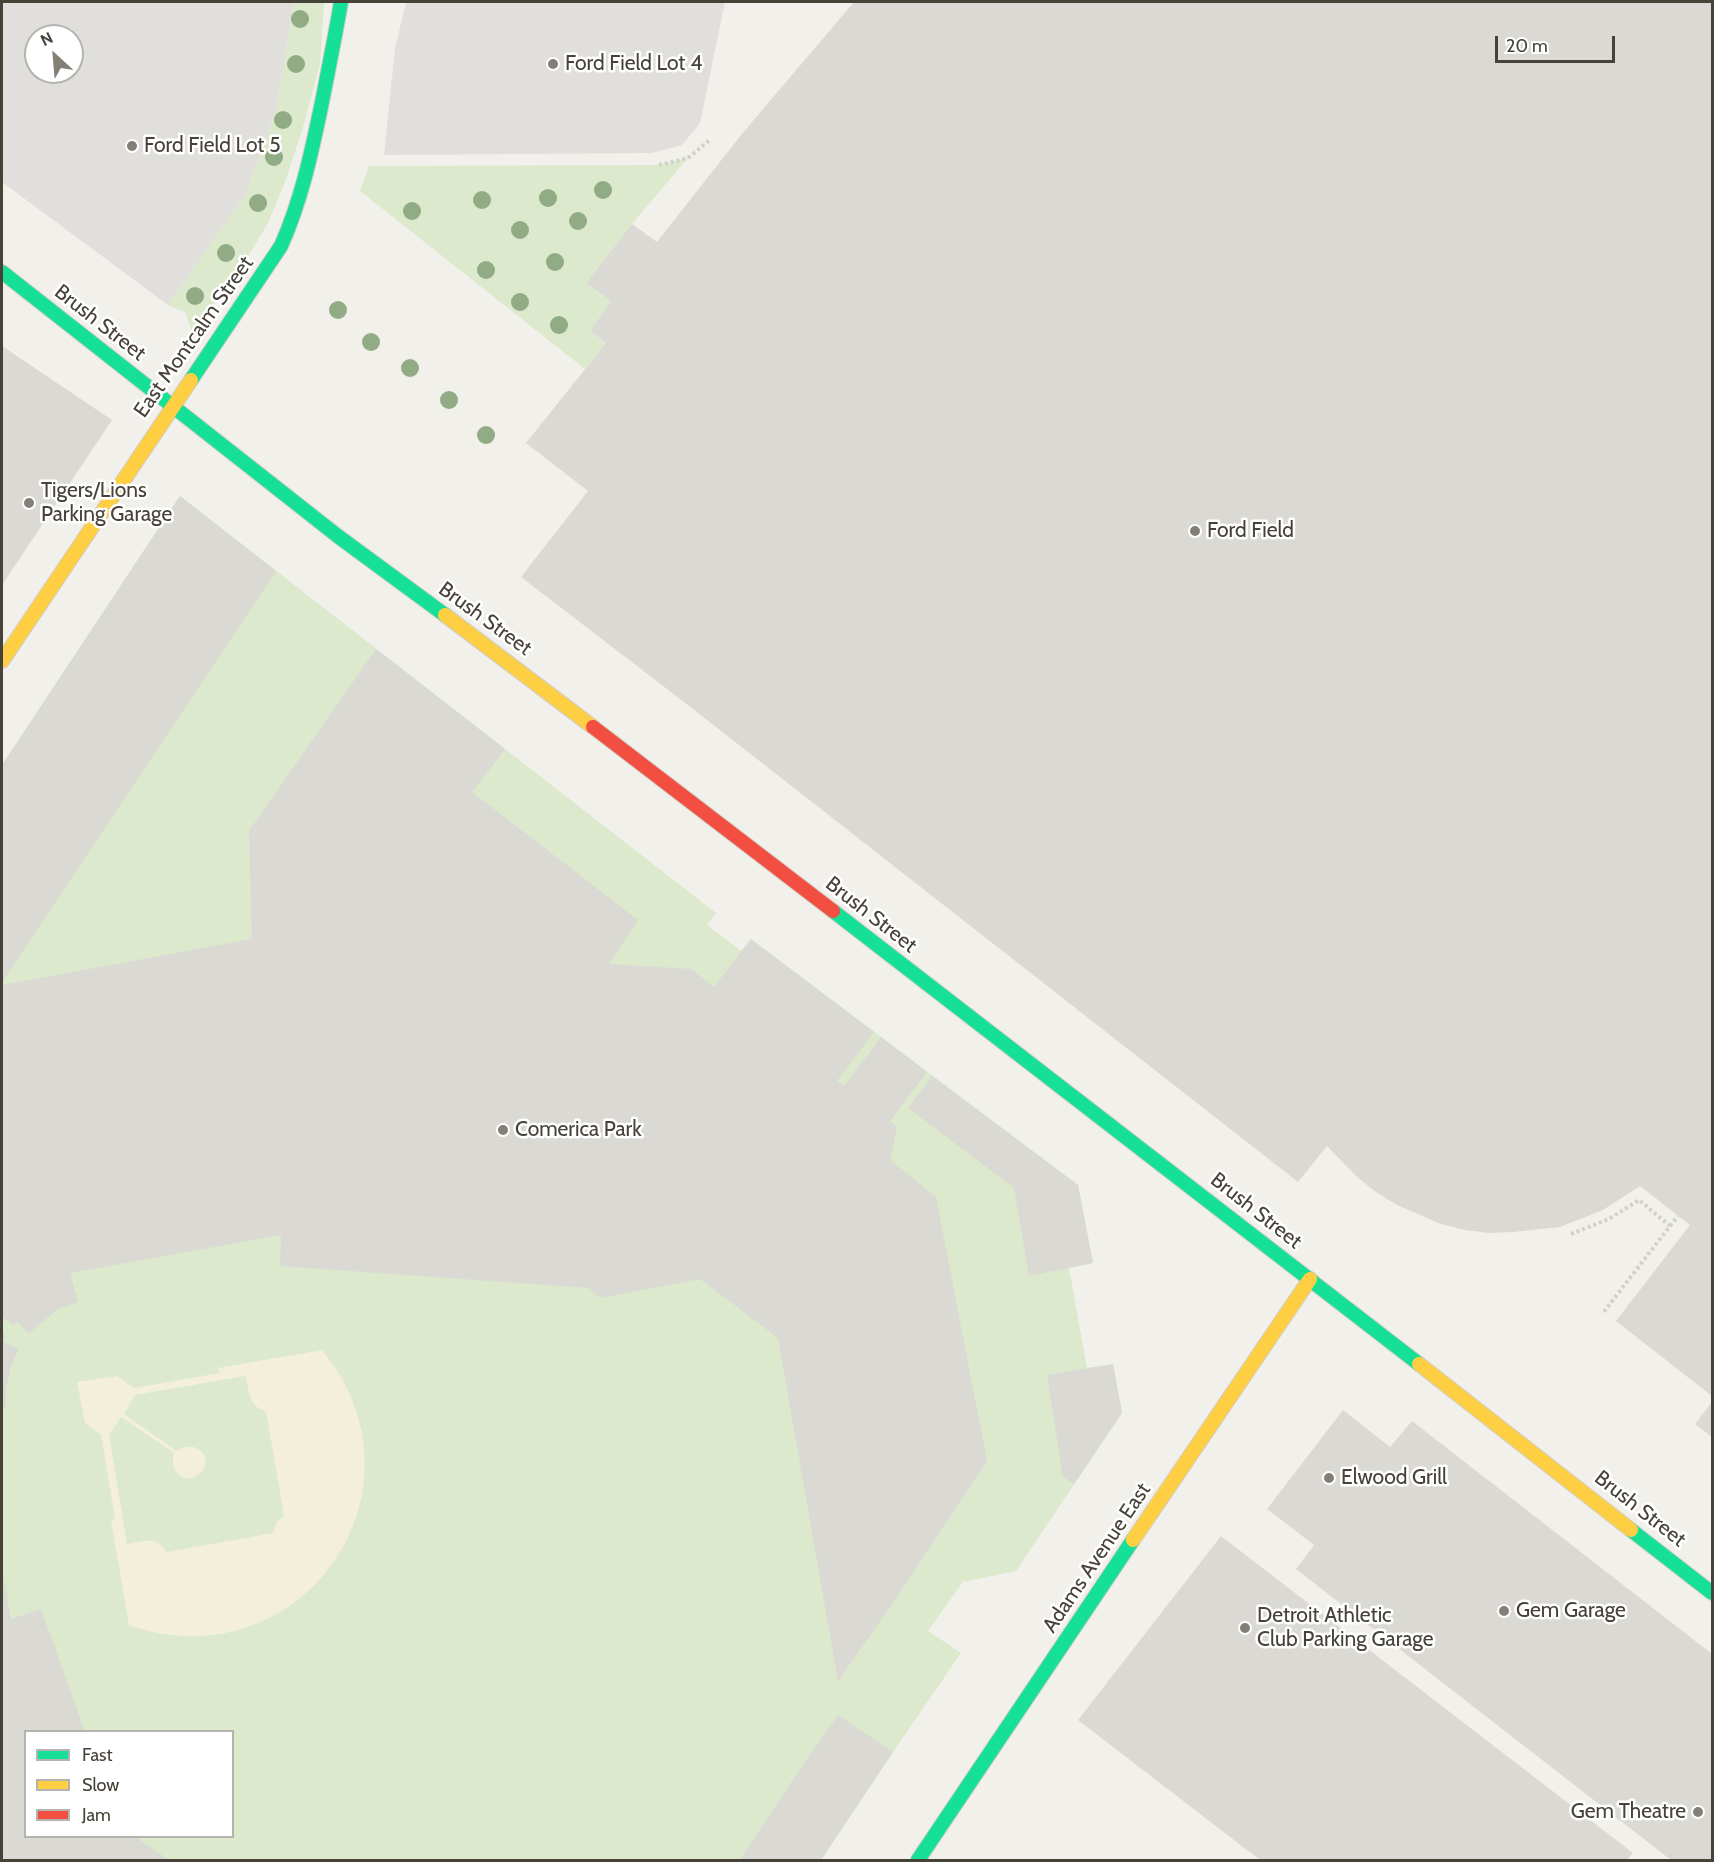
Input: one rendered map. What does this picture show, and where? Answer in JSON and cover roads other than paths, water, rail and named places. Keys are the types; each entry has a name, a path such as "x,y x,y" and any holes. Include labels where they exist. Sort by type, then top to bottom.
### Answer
{"street":[{"name":"East Montcalm Street","path":"2,662 171,406 274,258 293,221 305,183 341,2"},
{"name":"Brush Street","path":"2,272 339,537 535,682 1310,1279 1713,1593"},
{"name":"Adams Avenue East","path":"918,1860 1310,1279"}],"place":[{"name":"Ford Field Lot 4","path":"553,64"},
{"name":"Ford Field Lot 5","path":"132,146"},
{"name":"Tigers/Lions Parking Garage","path":"29,503"},
{"name":"Ford Field","path":"1195,531"},
{"name":"Comerica Park","path":"503,1130"},
{"name":"Elwood Grill","path":"1329,1478"},
{"name":"Gem Garage","path":"1504,1611"},
{"name":"Detroit Athletic Club Parking Garage","path":"1245,1628"},
{"name":"Gem Theatre","path":"1698,1812"}]}
